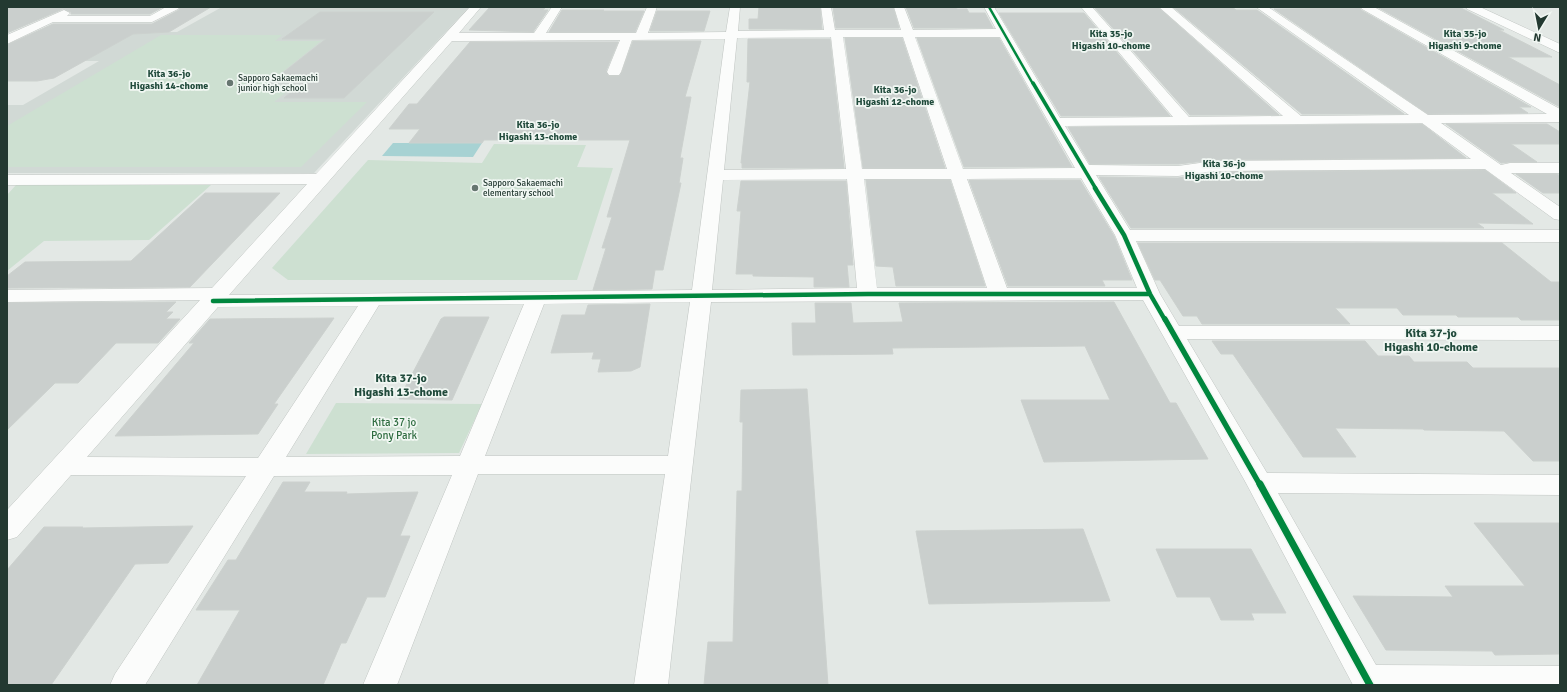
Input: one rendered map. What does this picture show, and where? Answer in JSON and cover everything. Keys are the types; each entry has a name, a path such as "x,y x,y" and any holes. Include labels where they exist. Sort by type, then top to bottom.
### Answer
{"street":[{"path":"7,40 77,7"},
{"path":"51,19 152,19 174,7"},
{"path":"10,522 64,466 451,37 476,7"},
{"path":"538,36 558,7"},
{"path":"641,36 652,7"},
{"path":"651,685 678,465 701,296 735,7"},
{"path":"826,7 833,33 856,174 868,294"},
{"path":"899,7 999,294"},
{"path":"989,7 1124,235 1150,294 1259,483 1369,682 1560,681"},
{"path":"1086,7 1185,121"},
{"path":"1164,7 1297,120"},
{"path":"1261,7 1425,119 1560,215"},
{"path":"1366,7 1560,116"},
{"path":"1471,7 1560,49"},
{"path":"451,37 833,33 1004,33"},
{"path":"7,34 20,34"},
{"path":"614,72 627,36"},
{"path":"1056,122 1425,119 1560,116"},
{"path":"715,175 1178,171 1214,166 1560,168"},
{"path":"7,180 323,179"},
{"path":"1124,235 1560,236"},
{"path":"7,296 373,299 868,294 1150,294"},
{"path":"380,685 536,298"},
{"path":"127,685 373,299"},
{"path":"1172,332 1560,333"},
{"path":"64,466 267,467 678,465"},
{"path":"1259,483 1560,485"}],"shaded area":[{"name":"Sapporo Sakaemachi junior high school","path":"222,7 469,7 314,173 7,173 7,105 23,105 99,61 38,61 49,33 177,32"}],"green space":[{"path":"161,35 282,35 275,41 321,41 264,87 292,87 274,102 367,102 301,167 7,167 7,126"},
{"path":"494,144 586,145 577,167 613,168 577,280 288,280 272,268 368,160 482,163"},
{"path":"16,185 211,185 149,240 44,241 7,271 7,195"},
{"name":"Kita 37 jo Pony Park","path":"336,403 482,404 459,453 306,454"}],"water":[{"path":"393,143 482,143 473,157 382,156"}],"building":[{"path":"7,7 163,7 150,14 71,14 71,12 63,9 7,33"},
{"path":"180,7 211,7 169,32 133,34 54,78 37,81 7,81 7,45 53,24 152,24 179,10"},
{"path":"490,7 546,7 543,10 548,10 533,32 469,30"},
{"path":"759,7 820,7 822,29 749,29 749,19 758,19"},
{"path":"833,7 893,7 899,28 836,28"},
{"path":"906,7 956,7 957,9 967,9 969,13 985,13 993,28 914,28"},
{"path":"1094,7 1158,7 1279,115 1190,115"},
{"path":"1173,7 1232,7 1236,10 1257,10 1404,114 1302,114"},
{"path":"1377,7 1459,7 1504,30 1499,30 1552,57 1508,57 1560,85 1560,107"},
{"path":"1360,8 1361,10 1531,107 1519,107 1528,113 1428,114 1274,9"},
{"path":"562,10 644,11 635,32 549,32"},
{"path":"657,11 710,11 704,31 650,31"},
{"path":"320,12 434,12 344,98 284,98 302,83 270,83 326,39 282,39"},
{"path":"999,13 1084,13 1170,116 1061,116"},
{"path":"845,38 902,38 945,168 863,168"},
{"path":"917,38 999,38 1072,167 964,167"},
{"path":"748,39 830,39 844,168 742,168 741,163 750,82 747,82"},
{"path":"633,41 701,41 685,97 691,97 680,158 683,158 679,183 681,183 663,270 655,270 652,289 593,290 606,248 602,248 612,217 607,217 630,140 484,140 482,143 409,143 420,129 389,129 409,104 417,104 470,42 618,42 606,71 609,76 619,76 622,72"},
{"path":"1422,124 1466,158 1214,160 1178,164 1090,164 1068,127"},
{"path":"1446,124 1547,124 1560,132 1560,144 1511,144 1537,162 1501,163"},
{"path":"1485,170 1516,193 1492,193 1533,224 1477,223 1484,228 1131,228 1099,177 1178,178 1214,172"},
{"path":"1516,174 1557,174 1560,176 1560,193 1543,193"},
{"path":"866,180 950,180 985,286 896,286 893,267 876,266"},
{"path":"969,180 1080,180 1114,236 1132,280 1102,280 1105,286 1008,286"},
{"path":"741,181 846,181 853,265 847,265 849,287 814,287 814,277 753,276 753,274 736,274 741,211 737,211"},
{"path":"205,193 280,193 190,287 7,288 7,276 25,262 131,261"},
{"path":"1138,243 1502,243 1551,282 1560,282 1560,320 1521,320 1518,317 1458,317 1456,315 1403,315 1397,308 1335,308 1350,324 1202,324 1197,316 1183,316 1160,280 1155,280"},
{"path":"176,302 166,312 173,312 166,319 180,319 158,343 116,343 78,383 55,383 7,430 7,303"},
{"path":"1114,302 1170,403 1176,403 1208,459 1044,462 1021,400 1110,400 1085,346 892,348 893,354 793,355 792,323 816,323 815,303 851,303 853,323 903,322 899,303"},
{"path":"650,304 640,367 631,371 598,372 601,359 592,359 594,352 551,353 562,315 585,315 588,305"},
{"path":"444,317 489,317 452,400 399,399 441,319"},
{"path":"334,318 274,404 278,404 258,434 115,436 194,343 189,343 210,319"},
{"path":"1212,341 1365,341 1378,356 1409,356 1414,362 1467,362 1473,368 1560,368 1560,461 1533,461 1504,431 1423,429 1335,428 1356,457 1303,457 1233,354 1221,354"},
{"path":"807,389 828,685 704,685 708,642 733,642 737,491 742,491 743,422 740,422 741,390"},
{"path":"283,482 310,482 304,492 347,492 346,494 418,492 400,536 410,536 385,597 367,597 346,643 341,643 323,685 197,685 240,610 196,610 228,560 236,560"},
{"path":"1474,523 1560,523 1560,654 1495,655 1492,651 1386,650 1353,596 1453,597 1445,586 1525,586"},
{"path":"193,526 168,563 135,564 51,685 7,685 7,570 44,527 83,527 82,528"},
{"path":"1083,529 1110,601 929,604 916,531"},
{"path":"1156,549 1251,549 1286,613 1251,613 1254,620 1221,620 1210,597 1177,597"}],"cycle path":[{"path":"989,7 1055,122 1124,235 1150,294 1259,483 1370,685"},
{"path":"213,301 868,294 1150,294"}],"place":[{"name":"Sapporo Sakaemachi junior high school","path":"230,83"},
{"name":"Sapporo Sakaemachi elementary school","path":"475,188"}],"district":[{"name":"Kita 35-jo Higashi 10-chome","path":"1111,38"},
{"name":"Kita 35-jo Higashi 9-chome","path":"1465,38"},
{"name":"Kita 36-jo Higashi 14-chome","path":"169,78"},
{"name":"Kita 36-jo Higashi 12-chome","path":"895,94"},
{"name":"Kita 36-jo Higashi 13-chome","path":"538,130"},
{"name":"Kita 36-jo Higashi 10-chome","path":"1224,168"},
{"name":"Kita 37-jo Higashi 10-chome","path":"1431,340"},
{"name":"Kita 37-jo Higashi 13-chome","path":"401,385"}]}
